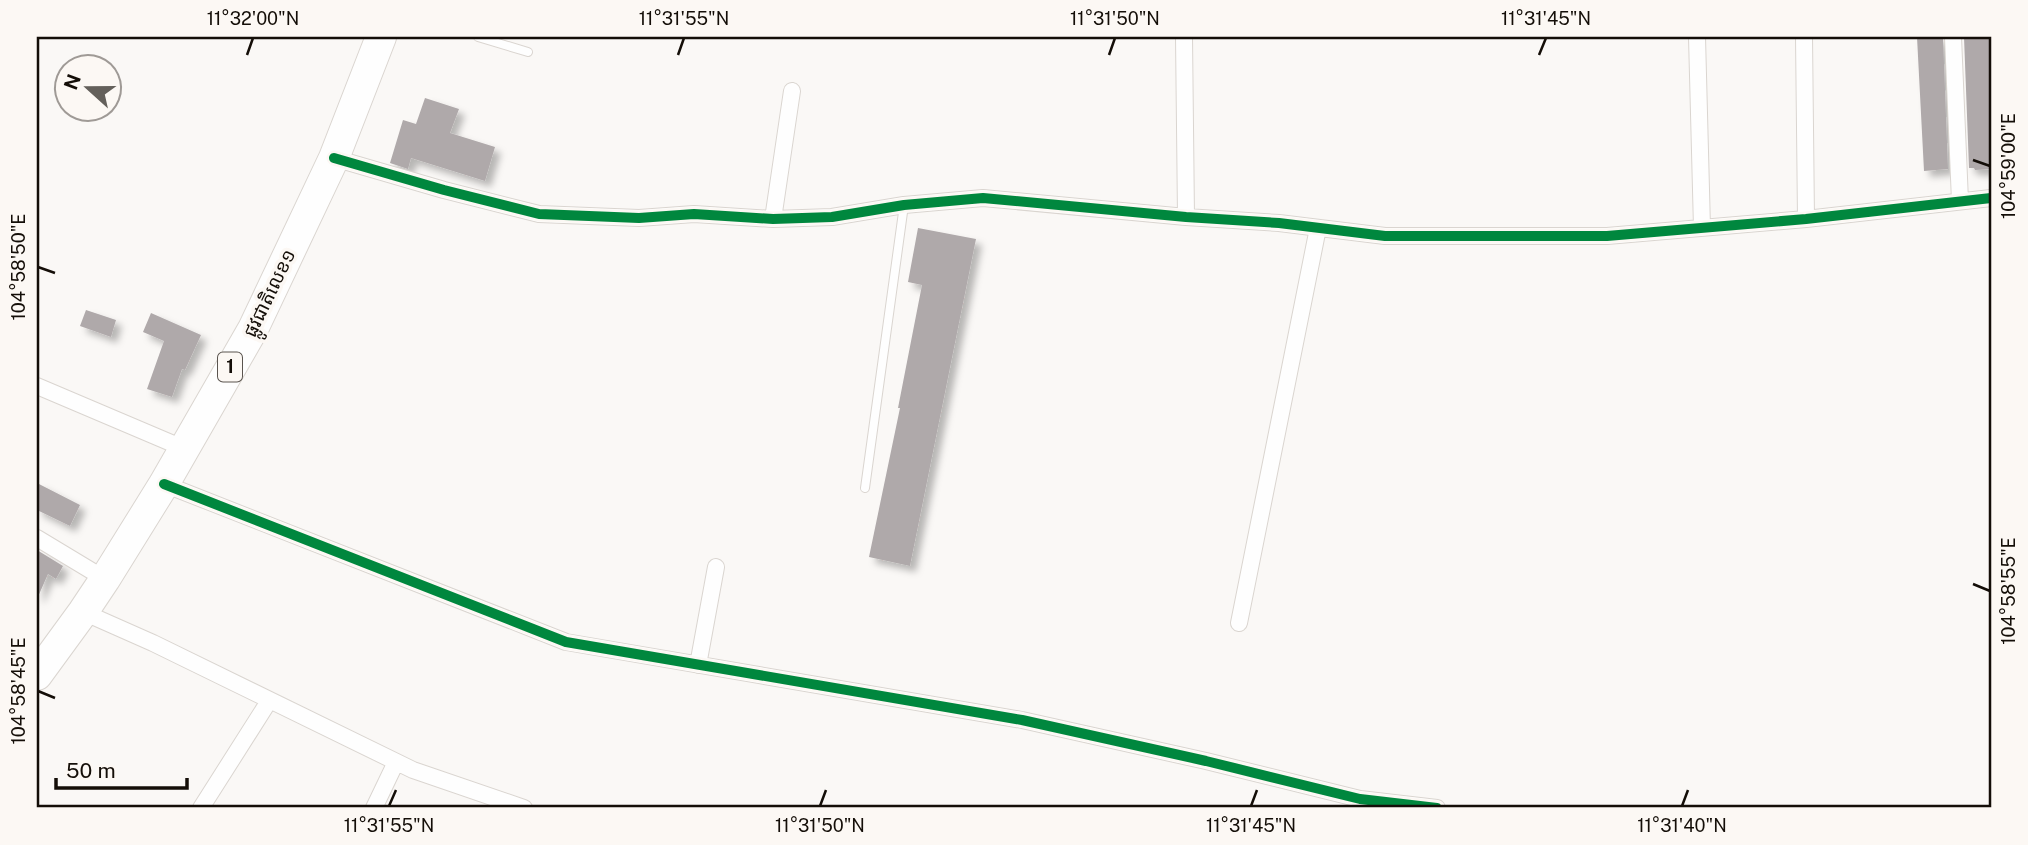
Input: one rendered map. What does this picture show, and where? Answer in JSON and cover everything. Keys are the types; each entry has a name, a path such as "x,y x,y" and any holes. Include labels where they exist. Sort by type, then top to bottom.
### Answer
{"highway":[{"name":"ផ្លូវជាតិលេខ១","path":"37,675 105,579 164,484 253,328 334,158 381,37"}],"street":[{"path":"1184,37 1186,218"},
{"path":"1697,37 1702,228"},
{"path":"1804,37 1806,219"},
{"path":"1953,37 1960,201"},
{"path":"773,219 792,91"},
{"path":"334,158 539,214 639,218 694,214 773,219 832,217 904,205 983,198 1186,218 1279,223 1385,236 1607,236 1806,219 1991,198"},
{"path":"1239,623 1318,228"},
{"path":"37,386 183,448"},
{"path":"164,484 566,642 1022,720 1360,799 1437,808"},
{"path":"37,538 105,579"},
{"path":"698,665 716,567"},
{"path":"83,612 153,643 396,762 524,808"},
{"path":"201,808 269,701"},
{"path":"374,808 396,762"}],"lane":[{"path":"478,37 528,52"},
{"path":"864,488 904,205"}],"building":[{"path":"1917,37 1943,37 1948,169 1924,171"},
{"path":"1964,37 1991,37 1991,169 1969,168"},
{"path":"425,98 459,109 450,133 495,147 485,181 411,158 408,169 390,163 403,120 416,124"},
{"path":"918,228 976,239 910,566 869,557 922,285 908,282"},
{"path":"86,310 116,320 111,337 80,326"},
{"path":"151,313 201,335 185,370 182,369 172,397 147,389 164,341 143,332"},
{"path":"37,483 80,505 70,526 37,510"},
{"path":"37,550 63,566 56,579 48,574 37,599"}],"cycle path":[{"path":"334,158 539,214 639,218 694,214 773,219 832,217 904,205 983,198 1279,223 1385,236 1607,236 1806,219 1991,198"},
{"path":"164,484 566,642 1022,720 1360,799 1437,808"}]}
